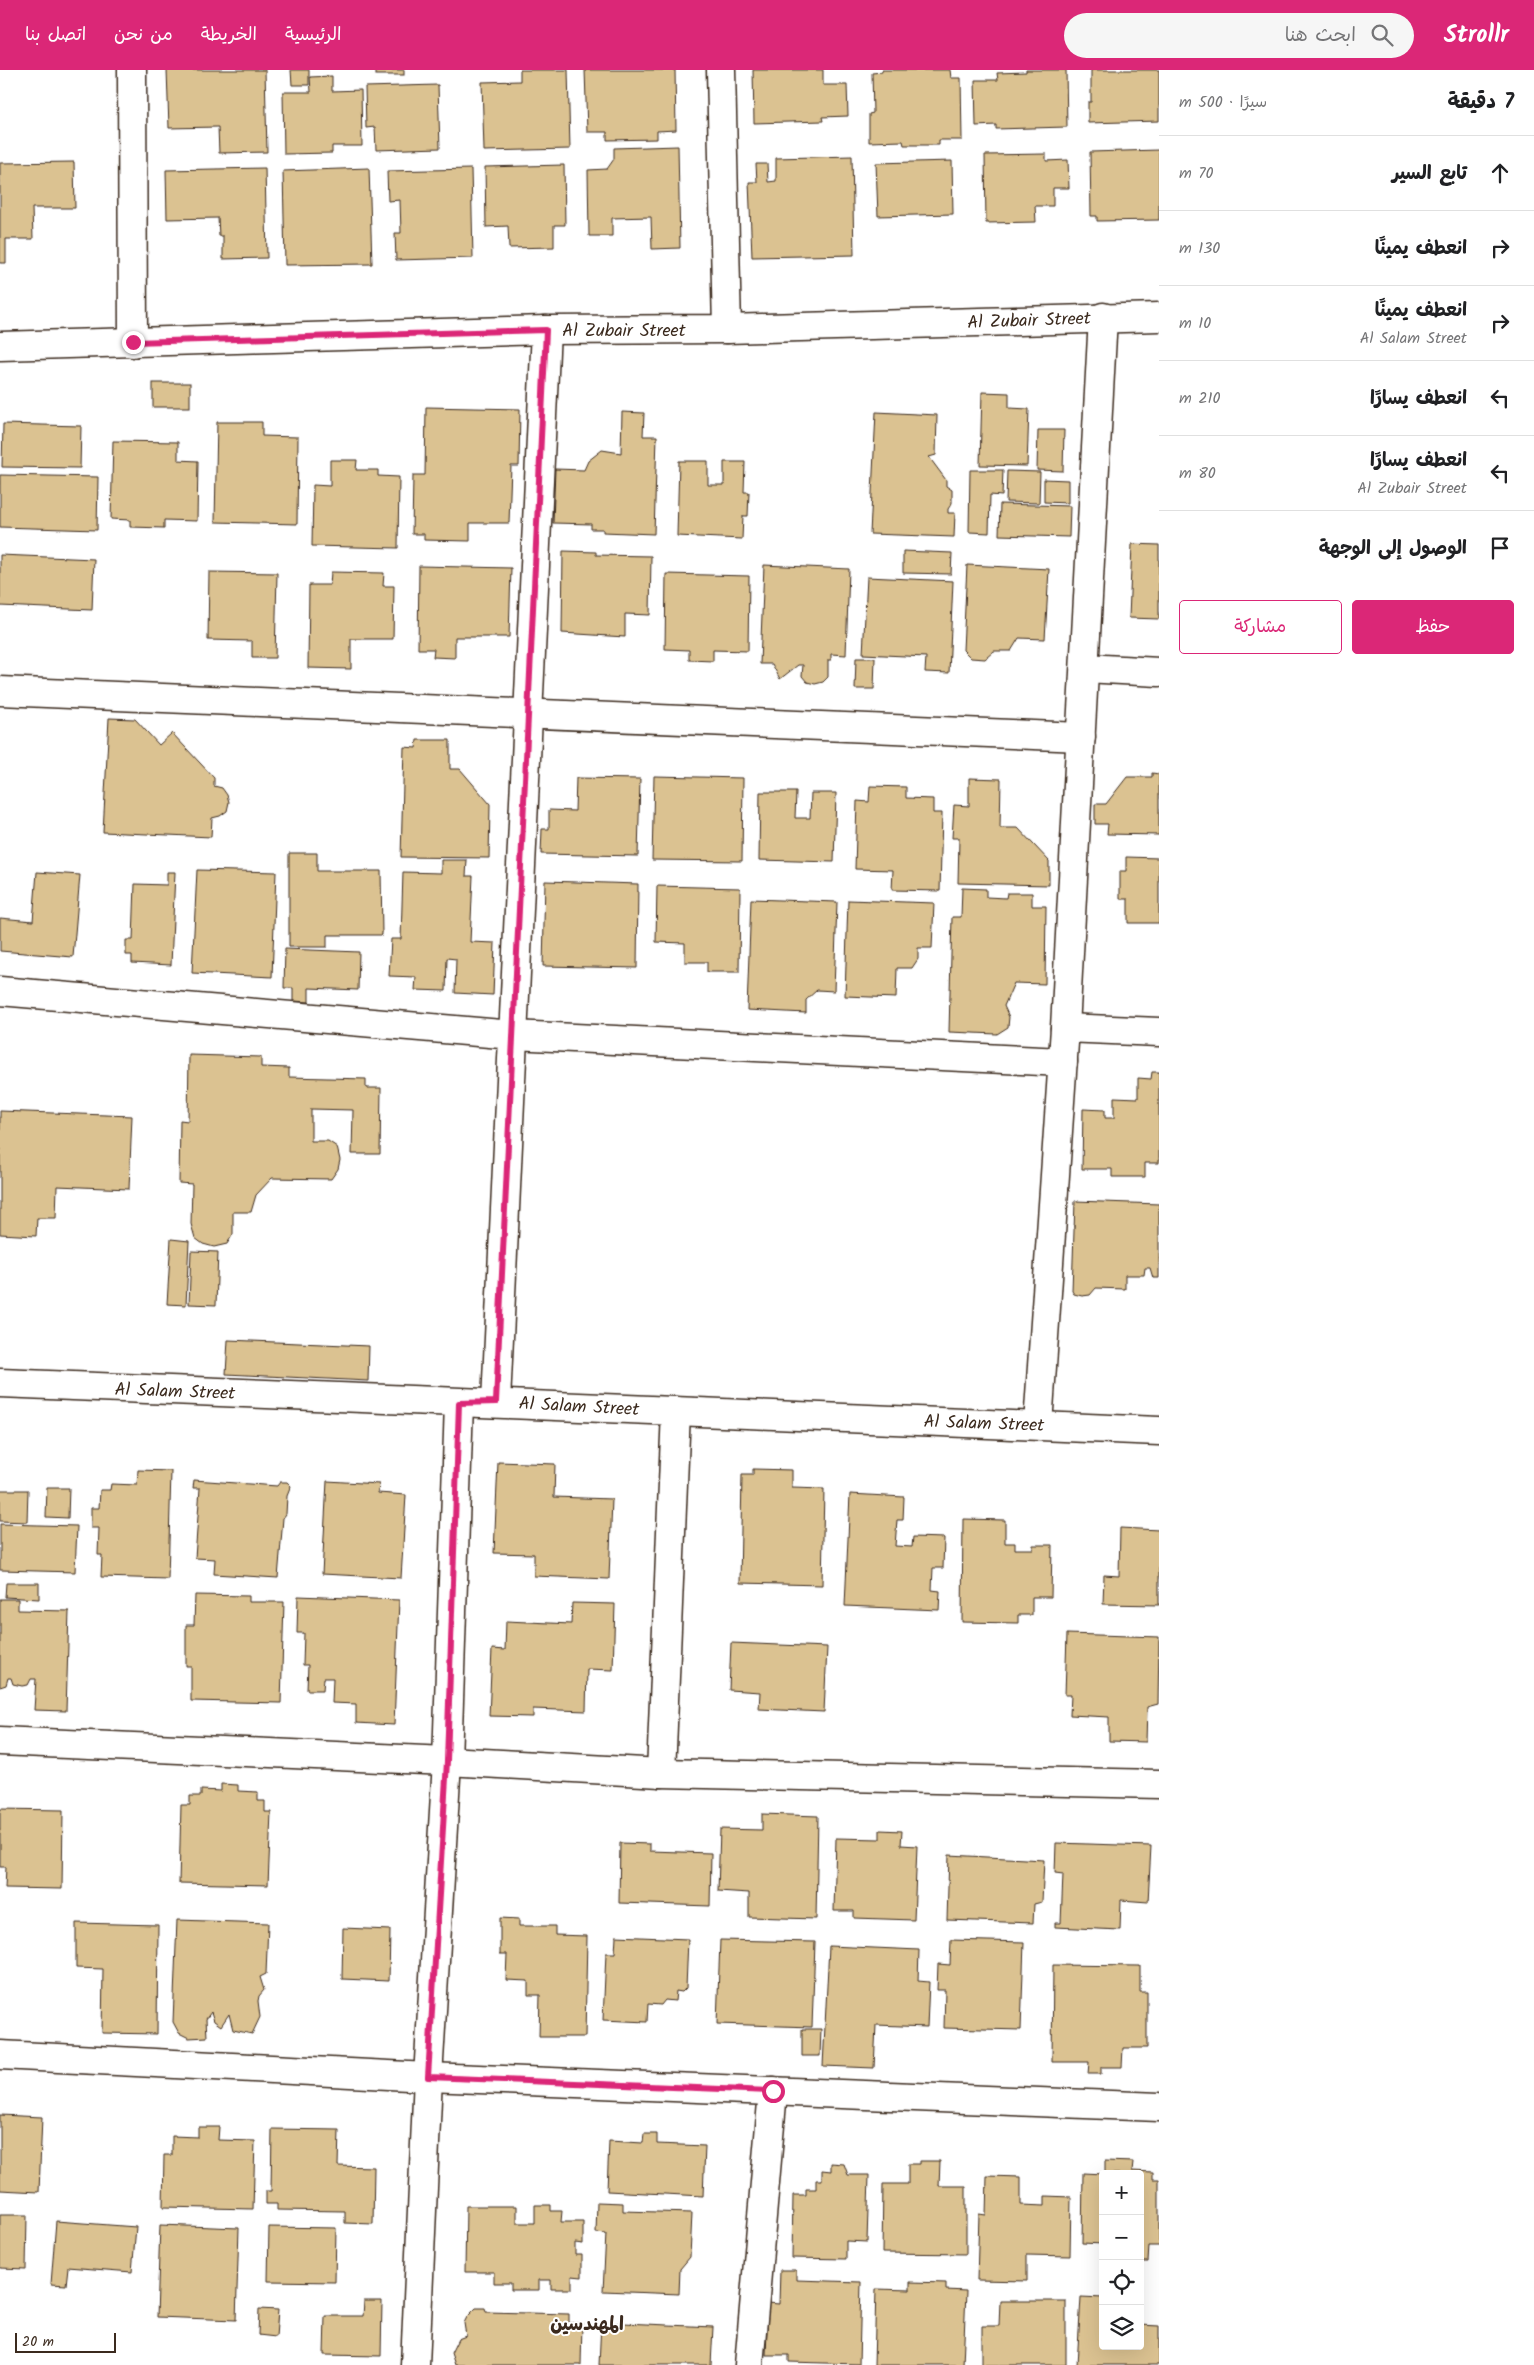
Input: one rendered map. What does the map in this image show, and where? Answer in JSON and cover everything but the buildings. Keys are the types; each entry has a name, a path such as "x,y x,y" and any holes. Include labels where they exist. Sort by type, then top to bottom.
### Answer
{"street":[{"path":"132,70 133,342"},
{"path":"721,70 727,329"},
{"path":"1038,1425 1065,1028 1103,317"},
{"name":"Al Zubair Street","path":"0,346 546,330 727,329 1103,317 1159,317"},
{"path":"496,1402 530,714 546,330"},
{"path":"1085,668 1159,672"},
{"path":"0,691 1081,738"},
{"path":"0,991 513,1035 1063,1062"},
{"path":"1065,1028 1159,1032"},
{"name":"Al Salam Street","path":"0,1383 459,1403 496,1402 1159,1431"},
{"path":"415,2365 428,2077 447,1761 459,1403"},
{"path":"661,1773 676,1411"},
{"path":"0,1741 447,1761 661,1773 1159,1784"},
{"path":"0,2055 428,2077 1159,2107"},
{"path":"749,2365 773,2091"}],"district":[{"name":"المهندسين","path":"587,2323"}],"route":[{"path":"133,342 546,330 530,714 496,1402 459,1403 447,1761 428,2077 773,2091"}]}
